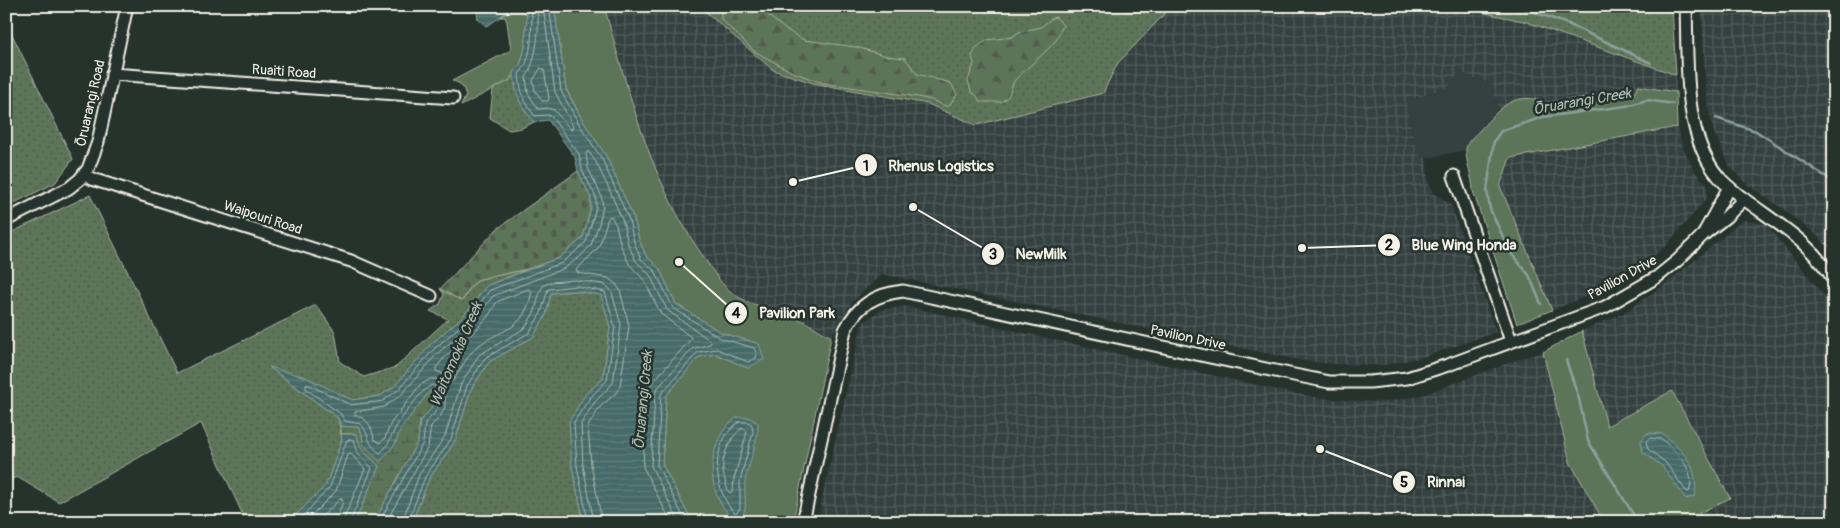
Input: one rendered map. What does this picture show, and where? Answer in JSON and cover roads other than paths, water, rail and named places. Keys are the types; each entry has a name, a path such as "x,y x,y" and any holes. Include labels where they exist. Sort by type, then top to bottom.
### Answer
{"street":[{"name":"Ōruarangi Road","path":"6,220 63,192 75,184 91,163 127,6"},
{"path":"1686,6 1692,120 1705,156 1718,176 1729,187 1796,236 1815,254 1834,280"},
{"name":"Ruaiti Road","path":"112,74 453,98"},
{"name":"Waipouri Road","path":"84,174 92,179 351,260 431,296"},
{"path":"1454,176 1511,341"},
{"name":"Pavilion Drive","path":"1703,234 1729,187"},
{"name":"Pavilion Drive","path":"803,522 845,330 850,320 864,305 878,296 903,291 1329,382 1370,382 1407,378 1448,366 1605,307 1657,276 1678,260 1703,234 1727,216 1744,199"}],"water":[{"name":"Waitomokia Creek","path":"476,6 554,6 566,90 583,121 606,156 634,219 639,240 646,256 659,268 676,304 722,333 759,344 764,359 748,368 716,354 699,357 666,396 662,464 692,522 584,522 572,467 569,421 585,395 603,379 610,327 601,295 575,291 551,293 546,315 533,337 489,362 471,389 455,441 429,479 412,522 374,522 418,441 420,421 432,407 434,389 428,393 400,430 395,444 380,462 363,444 362,433 358,427 341,426 338,418 269,367 305,377 352,400 380,396 394,387 430,345 462,317 488,285 559,258 583,238 591,207 591,198 578,171 575,157 548,120 534,122 521,104 515,86 514,71 520,66 525,48 527,14 520,11 510,11 486,26 478,19"},
{"path":"738,417 750,418 758,423 758,430 745,481 744,513 735,520 719,500 712,475 715,450 719,438 727,426"},
{"path":"1649,433 1663,434 1683,454 1695,476 1695,496 1686,499 1662,466 1643,452 1641,441"},
{"path":"341,434 356,434 362,450 379,466 355,522 289,522 326,485 342,440"}],"waterway":[{"path":"1517,6 1568,24 1651,63"},
{"name":"Ōruarangi Creek","path":"1541,304 1529,275 1510,252 1490,209 1487,190 1494,141 1501,131 1543,117 1626,106 1647,100 1673,104"},
{"path":"1716,118 1756,131 1834,182"},
{"name":"Ōruarangi Creek","path":"1566,360 1579,399 1588,441 1638,522"}],"place":[{"name":"Rhenus Logistics","path":"793,182"},
{"name":"NewMilk","path":"913,207"},
{"name":"Blue Wing Honda","path":"1302,248"},
{"name":"Pavilion Park","path":"679,262"},
{"name":"Rinnai","path":"1320,449"}]}
